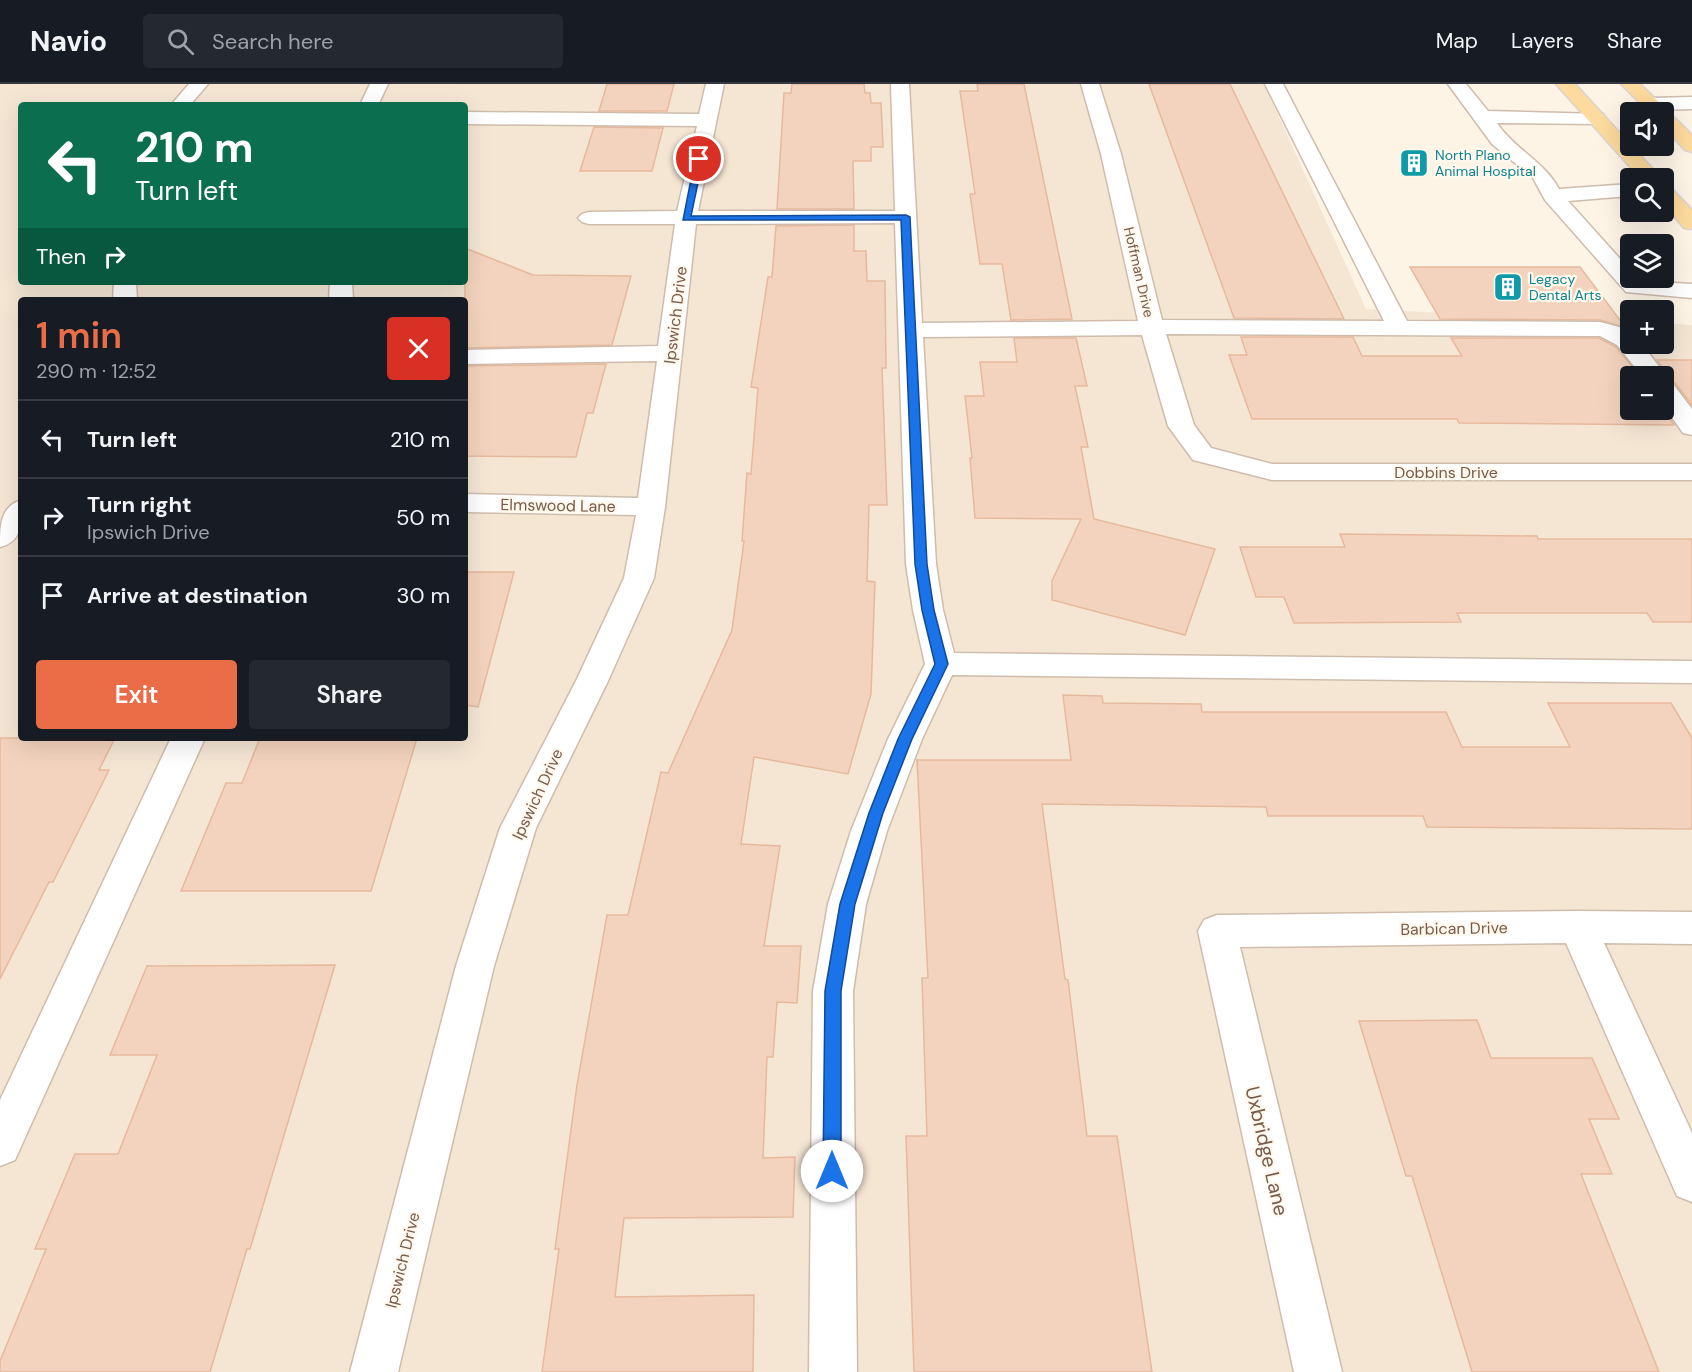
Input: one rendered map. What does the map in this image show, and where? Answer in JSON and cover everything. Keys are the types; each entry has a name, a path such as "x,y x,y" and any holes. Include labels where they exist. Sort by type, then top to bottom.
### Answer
{"main road":[{"path":"1565,84 1642,168"},
{"path":"1630,84 1649,102"},
{"path":"1593,115 1620,119"},
{"path":"1674,127 1692,146"},
{"path":"1674,203 1692,223"}],"street":[{"path":"183,102 199,84"},
{"path":"370,102 379,84"},
{"name":"Ipswich Drive","path":"374,1372 475,966 518,828 592,681 639,578 651,507 686,218 715,84"},
{"path":"832,1372 833,991 848,904 869,831 905,739 941,664 928,610 921,564 900,84"},
{"name":"Hoffman Drive","path":"1090,84 1111,154 1152,328 1181,426 1202,454"},
{"path":"1274,84 1399,328"},
{"path":"1457,84 1499,140 1541,174 1552,196 1634,288 1692,291"},
{"path":"1674,108 1692,104"},
{"path":"1483,117 1593,115"},
{"path":"468,118 707,120"},
{"path":"1552,196 1620,191"},
{"path":"589,218 906,217"},
{"path":"910,330 1600,329 1615,332 1625,338 1646,366"},
{"path":"468,357 670,353"},
{"path":"1674,403 1692,427"},
{"name":"Dobbins Drive","path":"1202,454 1272,472 1692,472"},
{"name":"Elmswood Lane","path":"468,503 651,507"},
{"path":"0,538 18,512"},
{"path":"941,664 1692,672"},
{"path":"0,1146 187,741"},
{"path":"1578,927 1692,1181"},
{"name":"Barbican Drive","path":"1217,931 1692,928"},
{"name":"Uxbridge Lane","path":"1217,931 1318,1372"}],"shaded area":[{"path":"0,84 1264,84 1366,309 1620,322 1620,354 1674,354 1674,324 1692,325 1692,1372 0,1372"}],"building":[{"path":"607,84 674,84 667,111 599,111"},
{"path":"792,84 864,84 865,93 870,93 871,103 881,103 883,147 871,147 871,161 853,161 854,209 777,209 784,93 791,93"},
{"path":"977,84 1024,84 1072,319 1011,320 1002,264 980,264 970,194 975,194 960,91 978,91"},
{"path":"1149,84 1230,84 1344,319 1234,318"},
{"path":"594,127 663,128 652,171 580,171"},
{"path":"854,225 854,251 866,251 867,281 885,281 886,368 882,368 887,505 869,505 867,581 875,582 871,694 848,774 754,757 741,844 780,846 764,946 801,946 797,1003 777,1002 773,1057 767,1057 763,1158 795,1157 793,1217 624,1218 615,1297 754,1295 753,1372 542,1372 559,1249 555,1249 577,1085 607,915 628,915 661,772 668,773 732,630 744,541 742,541 747,473 751,474 758,388 751,387 768,277 772,277 776,226"},
{"path":"468,249 533,275 631,276 612,345 468,348 468,297 465,297 465,285 468,285"},
{"name":"Legacy Dental Arts","path":"1410,267 1580,267 1620,320 1620,326 1600,320 1440,319"},
{"path":"1241,337 1353,337 1362,356 1462,356 1451,338 1599,338 1616,347 1632,366 1620,366 1620,420 1671,420 1674,425 1459,423 1457,419 1252,419 1229,355 1247,355"},
{"path":"1014,338 1076,338 1087,386 1075,386 1088,447 1081,447 1094,519 1215,549 1185,635 1052,600 1052,581 1081,519 975,518 970,458 972,458 965,396 984,396 980,362 1017,362"},
{"path":"1657,360 1692,360 1692,405 1674,383 1674,366 1661,366"},
{"path":"606,364 593,413 587,413 576,457 468,456 468,366"},
{"path":"1340,534 1537,536 1538,539 1692,539 1692,622 1653,622 1647,613 1457,613 1461,622 1294,623 1284,597 1256,597 1240,547 1345,547"},
{"path":"468,572 514,572 478,707 468,705"},
{"path":"1063,695 1102,696 1103,703 1201,704 1202,712 1446,712 1462,747 1570,747 1548,703 1671,703 1692,738 1692,829 1427,827 1423,816 1268,816 1266,807 1042,804 1065,979 1068,980 1087,1136 1117,1136 1152,1372 914,1372 906,1136 927,1136 922,978 928,978 917,760 1071,760"},
{"path":"0,738 18,738 18,741 114,741 99,770 109,770 53,882 49,882 0,979"},
{"path":"259,741 416,741 371,891 181,891 226,783 242,783"},
{"path":"335,965 250,1249 247,1249 210,1372 0,1372 0,1361 46,1249 35,1249 75,1154 118,1154 157,1055 110,1055 147,966"},
{"path":"1477,1020 1491,1058 1592,1058 1619,1119 1589,1119 1612,1174 1581,1174 1659,1372 1472,1372 1412,1176 1406,1176 1359,1021"}],"place":[{"name":"North Plano Animal Hospital","path":"1414,163"},
{"name":"Legacy Dental Arts","path":"1508,287"}],"route":[{"path":"699,159 686,218 906,217 921,564 928,610 941,664 905,739 869,831 848,904 833,991 832,1171"}]}
